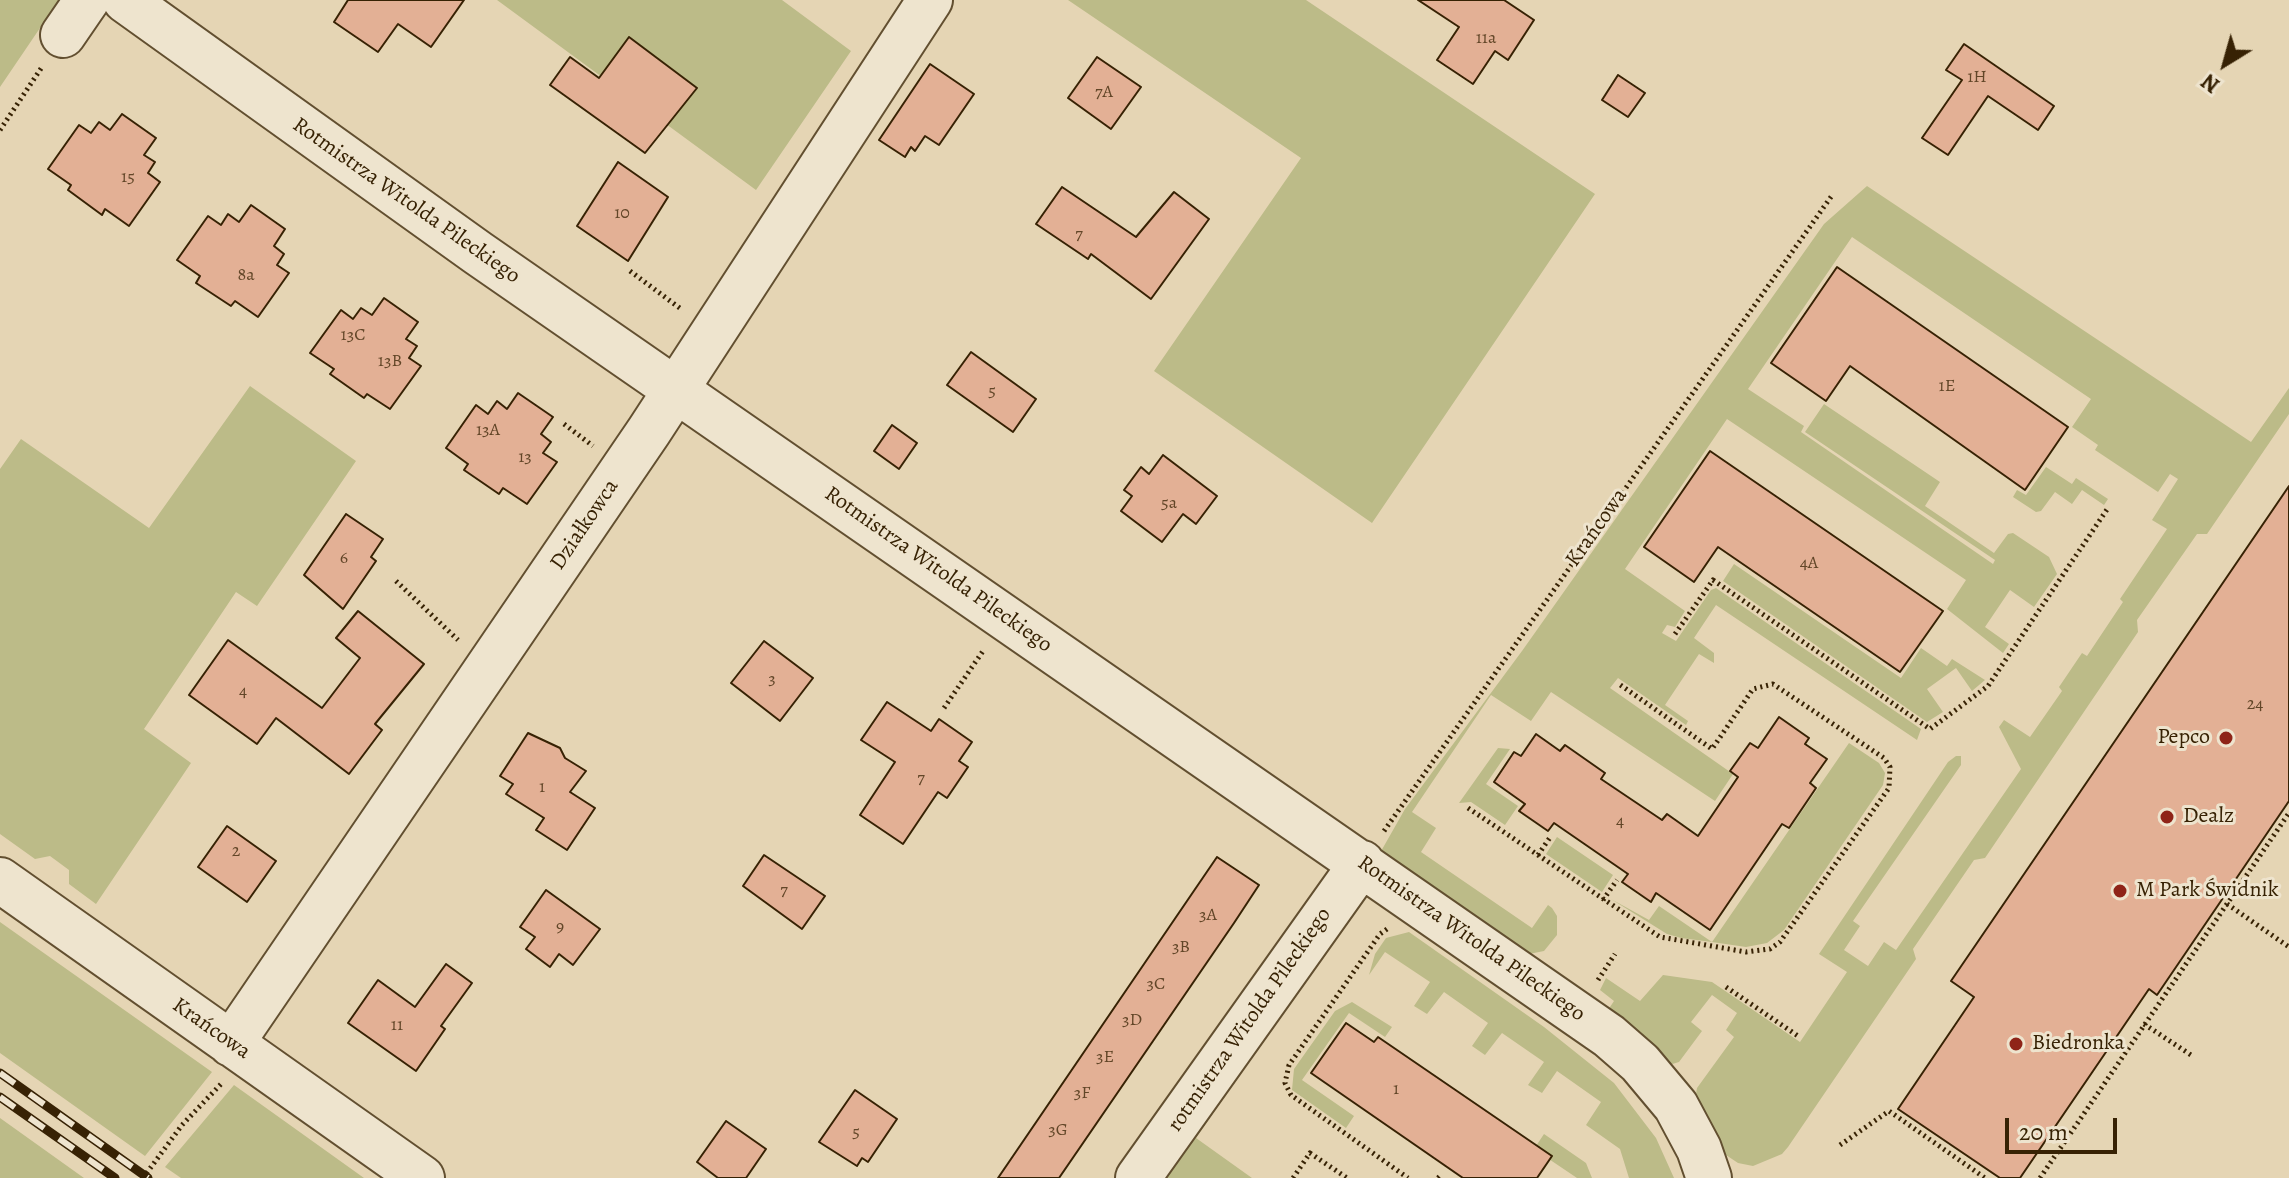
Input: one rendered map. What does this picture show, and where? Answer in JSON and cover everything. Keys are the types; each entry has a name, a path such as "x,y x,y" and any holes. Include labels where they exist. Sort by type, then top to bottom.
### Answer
{"street":[{"name":"Rotmistrza Witolda Pileckiego","path":"125,0 478,253 1587,1020 1640,1063 1676,1106 1709,1178"},
{"name":"Działkowca","path":"228,1062 676,389 930,0"},
{"name":"rotmistrza Witolda Pileckiego","path":"1138,1178 1362,863"},
{"name":"Krańcowa","path":"0,880 228,1062 422,1178"}],"path":[{"path":"0,130 75,18"},
{"name":"Krańcowa","path":"1362,863 1833,194"},
{"path":"630,271 673,300 708,340"},
{"path":"1675,634 1713,580 1930,729 1988,686 2108,508"},
{"path":"396,581 451,637 492,662"},
{"path":"944,708 986,646"},
{"path":"1468,808 1660,937 1746,952 1770,949 1794,928 1892,778 1884,758 1773,684 1753,689 1712,749 1619,684"},
{"path":"2040,1178 2289,813"},
{"path":"1538,855 1551,836"},
{"path":"1603,900 1617,880"},
{"path":"2227,904 2289,947"},
{"path":"1393,926 1380,934 1289,1065 1285,1083 1291,1095 1408,1178"},
{"path":"1726,987 1798,1036"},
{"path":"2144,1024 2191,1055"},
{"path":"143,1178 228,1062"},
{"path":"1840,1145 1889,1111 1985,1178"},
{"path":"1293,1178 1310,1153 1347,1178"}],"shaded area":[{"path":"0,0 59,0 0,87"},
{"path":"497,0 782,0 851,51 756,190"},
{"path":"1068,0 1306,0 1595,194 1372,523 1154,371 1301,158"},
{"path":"1867,186 2251,442 2289,388 2289,414 2207,534 2197,534 2137,620 2138,632 1985,858 1974,860 1913,949 1916,959 1788,1147 1782,1154 1753,1166 1738,1163 1726,1155 1695,1100 1697,1088 1734,1037 1726,1030 1737,1013 1712,995 1691,1022 1702,1031 1679,1062 1669,1065 1647,1040 1608,1010 1614,1001 1600,990 1606,978 1640,1001 1663,975 1712,982 1800,1042 1847,972 1819,954 1948,762 1961,756 1961,765 1853,921 1860,926 1844,950 1868,966 1884,942 1896,950 2021,769 1999,727 2004,720 2030,737 2062,691 2059,687 2082,653 2087,656 2123,602 2120,599 2167,529 2152,520 2178,479 2170,474 2158,492 2095,450 2098,445 2072,427 2091,399 1852,237 1748,389 1804,426 1801,432 1993,564 1995,560 1805,432 1824,404 1940,482 1925,506 1994,553 2008,534 2013,533 2049,557 2057,574 2034,607 2010,590 1985,627 2009,644 2003,653 1947,609 1966,580 1727,419 1625,569 1685,611 1675,627 1667,625 1662,633 1676,641 1711,590 1716,588 1921,729 1917,740 1716,605 1694,638 1714,653 1714,663 1699,654 1665,705 1688,721 1686,725 1618,678 1610,688 1733,774 1715,801 1551,692 1531,721 1491,695 1412,812 1436,828 1421,852 1532,928 1548,905 1552,908 1557,916 1557,935 1544,951 1524,955 1380,853 1405,809 1522,651 1824,224"},
{"path":"250,386 356,461 257,606 236,592 144,729 191,763 96,904 69,884 69,870 50,856 35,859 0,834 0,469 21,439 149,528"},
{"path":"2046,467 2072,484 2076,478 2108,499 2104,505 2082,490 2072,504 2055,492 2041,511 2036,512 2013,497 2017,490 2026,495"},
{"path":"1734,564 1901,678 1921,648 1947,666 1952,659 1985,680 1972,691 1956,668 1927,689 1943,712 1927,722 1723,581"},
{"path":"1849,743 1879,763 1885,773 1883,785 1784,930 1767,943 1746,947 1712,942"},
{"path":"1498,748 1510,749 1486,784 1518,806 1505,825 1471,802 1459,803"},
{"path":"1557,837 1613,875 1602,892 1546,854"},
{"path":"1611,899 1649,920 1659,906 1712,942 1667,934"},
{"path":"1353,911 1196,1138 1252,1178 1157,1178"},
{"path":"0,922 212,1072 145,1156 0,1053"},
{"path":"1409,932 1544,1027 1614,1083 1656,1138 1674,1178 1629,1178 1620,1149 1586,1125 1601,1102 1557,1071 1542,1093 1528,1085 1544,1062 1502,1033 1485,1055 1472,1046 1488,1023 1444,992 1427,1014 1414,1006 1430,982 1385,952 1369,975 1375,954 1386,938"},
{"path":"1352,1002 1392,1027 1385,1037 1349,1013 1302,1080 1354,1116 1346,1128 1292,1090 1294,1069 1335,1011"},
{"path":"234,1085 364,1178 181,1178 165,1167"},
{"path":"0,1118 84,1178 0,1178"},
{"path":"1544,1134 1586,1163 1592,1178 1577,1178 1534,1149"}],"building":[{"path":"348,0 464,0 431,47 398,24 378,52 334,22"},
{"path":"1418,0 1504,0 1534,20 1508,60 1495,51 1473,84 1437,60 1459,27"},
{"path":"629,37 697,88 645,153 550,85 570,57 599,78"},
{"path":"1964,44 2054,106 2038,130 1988,96 1948,155 1922,138 1962,80 1946,70"},
{"path":"1097,57 1141,87 1111,129 1068,98"},
{"path":"930,64 974,94 939,145 925,136 915,151 911,147 905,157 879,140"},
{"path":"1618,75 1645,93 1628,117 1602,100"},
{"path":"122,114 156,138 144,155 155,162 148,173 160,182 129,226 105,209 102,215 68,190 71,185 48,169 79,125 91,133 99,122 110,130"},
{"path":"618,162 668,197 628,261 577,226"},
{"path":"1062,187 1136,237 1174,192 1209,219 1151,299 1091,254 1088,259 1036,224"},
{"path":"251,205 285,229 274,246 284,254 277,265 289,273 258,317 235,301 231,306 196,283 200,276 177,260 208,216 221,225 228,214 239,222"},
{"path":"1837,267 2068,427 2025,490 1850,366 1826,401 1771,363"},
{"path":"384,298 418,322 406,339 417,346 409,358 421,366 390,409 367,394 364,398 330,374 334,369 310,353 341,310 353,319 361,308 372,315"},
{"path":"971,352 1036,399 1013,432 947,385"},
{"path":"518,393 553,417 541,434 551,442 543,453 557,462 527,504 503,488 499,494 464,470 468,464 446,448 476,405 488,414 497,401 507,409"},
{"path":"892,425 917,443 899,469 874,451"},
{"path":"1710,451 1943,611 1900,672 1718,547 1694,582 1644,547"},
{"path":"1163,455 1217,496 1196,524 1183,514 1162,542 1121,511 1132,496 1124,490 1141,467 1149,474"},
{"name":"M Park Świdnik","path":"2289,486 2289,801 2157,995 2149,989 2020,1178 2000,1178 1898,1109 1974,997 1951,981"},
{"path":"346,514 383,539 371,557 376,561 343,609 304,575"},
{"path":"358,611 424,664 375,724 382,730 349,774 276,718 257,744 189,695 228,640 322,708 360,658 336,638"},
{"path":"764,641 813,678 780,721 731,683"},
{"path":"887,702 931,731 939,719 972,742 959,761 968,767 947,798 938,792 903,844 860,815 895,762 861,740"},
{"path":"1779,717 1809,738 1805,744 1827,759 1810,783 1816,788 1789,828 1782,824 1710,930 1656,893 1651,902 1622,882 1628,874 1554,823 1548,831 1519,811 1525,804 1494,782 1514,752 1521,756 1536,734 1560,751 1565,745 1605,773 1601,779 1662,820 1667,814 1698,836 1738,777 1730,771 1750,743 1758,748"},
{"path":"528,733 560,748 565,758 586,771 570,792 595,808 567,850 536,830 544,818 506,794 513,784 500,776"},
{"path":"227,826 276,861 247,902 198,867"},
{"path":"764,855 825,896 802,929 743,886"},
{"path":"1217,857 1259,885 1234,923 1059,1178 998,1178"},
{"path":"546,890 600,929 573,965 559,954 550,967 526,949 535,937 520,927"},
{"path":"446,964 472,983 441,1026 445,1029 416,1071 348,1023 378,980 415,1007"},
{"path":"1346,1023 1374,1042 1378,1037 1552,1156 1537,1178 1463,1178 1311,1073"},
{"path":"855,1090 897,1119 868,1162 862,1158 857,1166 819,1142"},
{"path":"726,1121 766,1149 746,1178 718,1178 697,1162"}],"railway":[{"path":"0,1073 148,1178"},
{"path":"0,1097 115,1178"}],"place":[{"name":"Pepco","path":"2226,738"},
{"name":"Dealz","path":"2167,817"},
{"name":"M Park Świdnik","path":"2120,891"},
{"name":"Biedronka","path":"2016,1044"}]}
